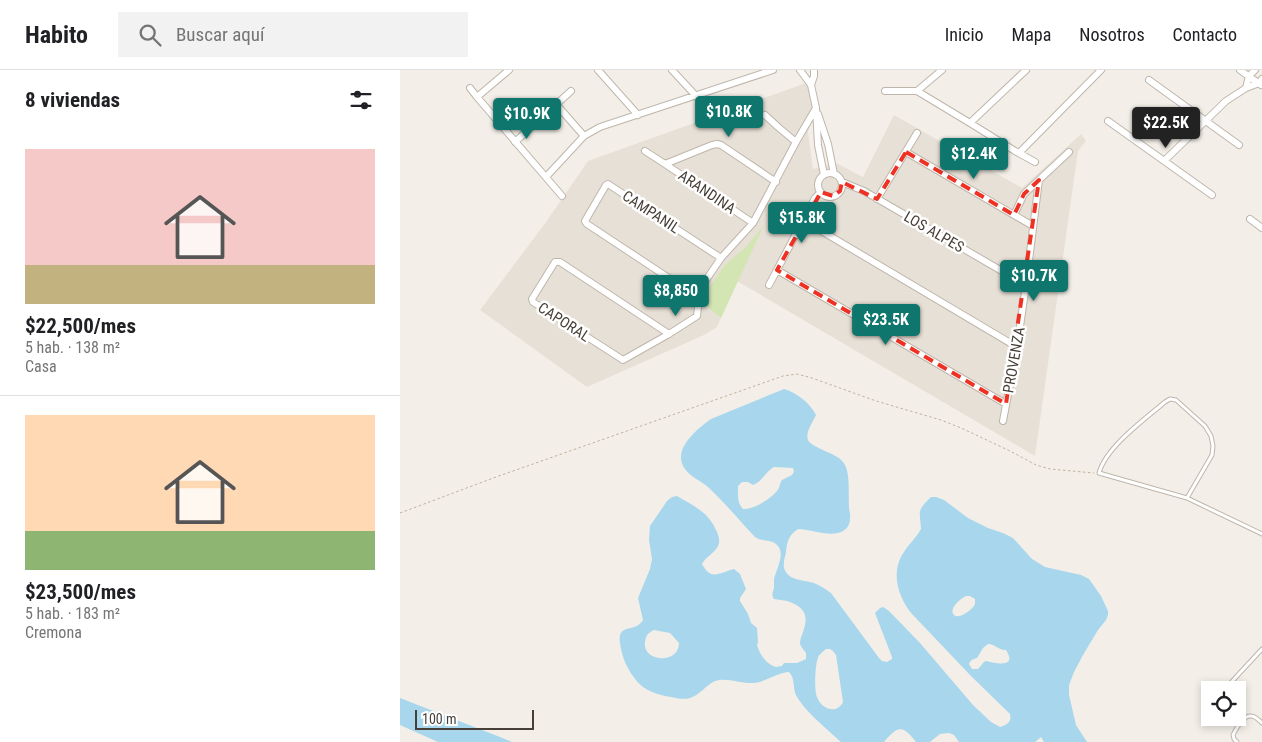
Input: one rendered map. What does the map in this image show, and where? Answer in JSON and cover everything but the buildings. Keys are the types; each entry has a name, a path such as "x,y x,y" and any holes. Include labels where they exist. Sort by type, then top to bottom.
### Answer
{"street":[{"path":"477,97 510,70"},
{"path":"598,70 638,115"},
{"path":"672,70 696,96"},
{"path":"678,76 685,70"},
{"path":"546,177 584,136 609,124 773,70"},
{"path":"800,70 811,85 816,108 828,144 834,174"},
{"path":"811,85 814,70"},
{"path":"917,91 942,70"},
{"path":"970,123 1026,70"},
{"path":"1019,154 1102,70"},
{"path":"1240,70 1261,83"},
{"path":"1246,88 1249,76 1255,70"},
{"path":"1150,80 1239,145"},
{"path":"1164,161 1226,101 1246,88 1261,83"},
{"path":"470,88 562,196"},
{"path":"515,142 570,91"},
{"path":"885,91 917,91 1019,154 1036,162"},
{"path":"556,104 584,136"},
{"path":"669,334 696,316 704,283 721,258 753,224 816,108"},
{"path":"816,108 818,145 824,175"},
{"path":"765,115 796,142"},
{"path":"1108,121 1212,195"},
{"path":"877,199 917,133"},
{"name":"ARANDINA","path":"665,164 717,144 776,182"},
{"path":"645,151 665,164"},
{"path":"906,152 1033,226"},
{"path":"1014,215 1024,194 1069,152"},
{"name":"ARANDINA","path":"665,164 753,224"},
{"path":"828,173 834,174 842,182 840,191 833,196 829,196 821,192 818,183 824,175 828,173"},
{"name":"PROVENZA","path":"1003,421 1017,347 1039,180"},
{"name":"LOS ALPES","path":"842,182 864,191 1026,285"},
{"name":"CAMPANIL","path":"699,298 585,221 606,185 610,185 721,258"},
{"path":"769,285 815,198 821,192"},
{"path":"1250,219 1262,228"},
{"path":"803,220 1017,347"},
{"name":"CAPORAL","path":"555,262 560,262 669,334 623,360 532,301 532,299 555,262"},
{"path":"777,270 1006,404"}],"lane":[{"path":"1187,498 1212,455 1213,446 1211,436 1205,426 1176,400 1170,399 1132,429 1106,457 1098,473 1187,498 1262,534"},
{"path":"1232,681 1262,648"},
{"path":"1246,719 1253,716 1262,722"},
{"path":"1237,742 1233,735 1238,726"}],"path":[{"path":"400,513 496,477 783,376 797,374 941,420 1010,451 1036,466 1098,473"}],"highlighted area":[{"path":"906,152 1014,215 1024,194 1039,180 1006,404 777,270 821,192 833,196 840,191 842,182 877,199"}],"shaded area":[{"path":"809,82 813,117 808,132 813,169 836,163 863,177 894,115 1022,188 1081,134 1086,141 1078,151 1035,456 737,281 717,327 704,335 587,387 480,310 546,222 588,161"}],"green space":[{"path":"764,225 721,318 707,307 706,292 725,265 746,247"}],"water":[{"path":"784,389 806,402 816,415 808,430 808,440 814,446 840,459 846,466 850,521 846,529 833,534 803,529 795,531 787,545 784,564 786,572 793,578 814,583 831,593 879,658 887,662 892,657 875,613 883,607 889,611 920,643 973,705 991,722 1000,727 1008,723 1010,714 912,614 903,600 897,584 897,568 900,560 921,529 921,509 931,497 944,500 968,518 1013,538 1032,559 1045,567 1081,575 1089,579 1101,596 1108,615 1083,655 1069,685 1069,695 1076,725 1087,742 1044,742 1041,737 1035,742 959,742 954,735 949,733 940,734 930,742 916,742 907,732 900,729 893,732 884,742 841,742 817,721 801,703 789,672 753,683 715,681 697,695 685,699 655,693 643,687 633,677 625,662 620,635 623,631 637,626 643,620 638,598 652,559 649,540 650,526 667,501 677,496 704,513 712,522 719,537 718,546 702,564 705,569 712,574 720,574 734,569 740,574 746,589 740,601 751,623 757,628 757,645 764,659 776,667 782,666 784,663 797,663 806,659 806,653 800,643 806,619 803,611 788,601 774,599 772,594 774,579 781,557 780,548 772,542 755,537 709,488 687,472 682,462 683,447 699,428 711,419","holes":["774,467 793,468 794,472 782,480 779,488 768,499 758,505 743,509 739,501 738,486 742,482 748,482 753,485","970,596 975,599 975,604 966,613 956,616 953,610 956,604 964,597","654,630 670,633 679,643 677,650 667,658 654,657 649,654 645,642 649,633","988,644 1006,650 1009,656 1007,662 995,663 986,661 978,669 972,669 969,664 977,658","826,649 830,649 836,655 843,702 837,708 829,709 825,707 819,701 816,694 815,678 819,655"]},
{"path":"400,698 512,742 438,742 400,725"}]}
